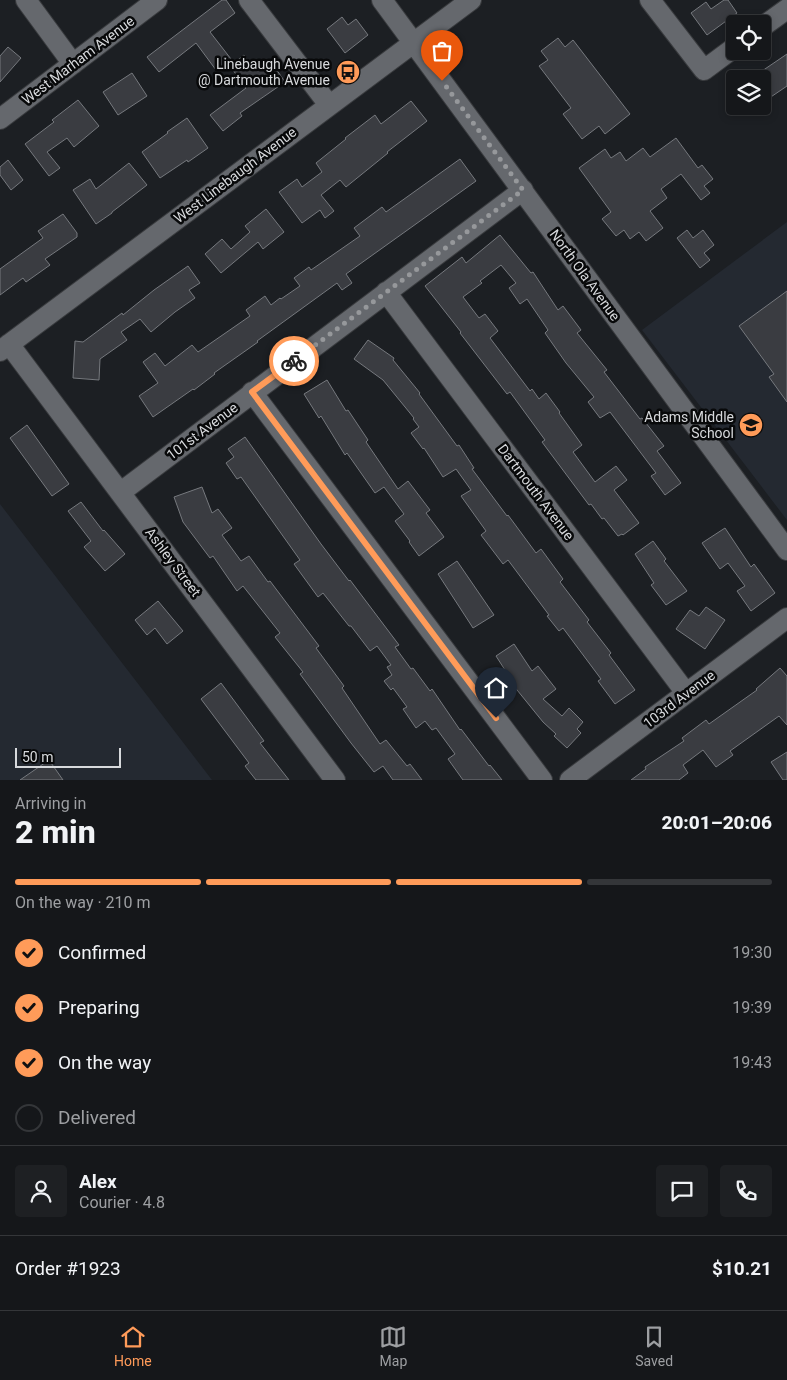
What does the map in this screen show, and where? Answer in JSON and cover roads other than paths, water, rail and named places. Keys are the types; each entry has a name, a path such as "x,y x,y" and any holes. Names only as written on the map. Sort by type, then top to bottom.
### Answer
{"street":[{"path":"26,0 74,64"},
{"name":"West Marham Avenue","path":"0,119 156,0"},
{"path":"249,0 329,105"},
{"name":"North Ola Avenue","path":"382,0 787,550"},
{"name":"West Linebaugh Avenue","path":"5,348 470,0"},
{"path":"650,0 704,70 726,54"},
{"path":"771,21 787,9"},
{"name":"101st Avenue","path":"121,492 523,190"},
{"name":"Dartmouth Avenue","path":"386,292 686,693"},
{"name":"Ashley Street","path":"5,348 121,492 335,780"},
{"path":"252,392 542,780"},
{"name":"103rd Avenue","path":"570,780 787,618"}],"place":[{"name":"Linebaugh Avenue @ Dartmouth Avenue","path":"348,72"},
{"name":"Adams Middle School","path":"751,425"}]}
